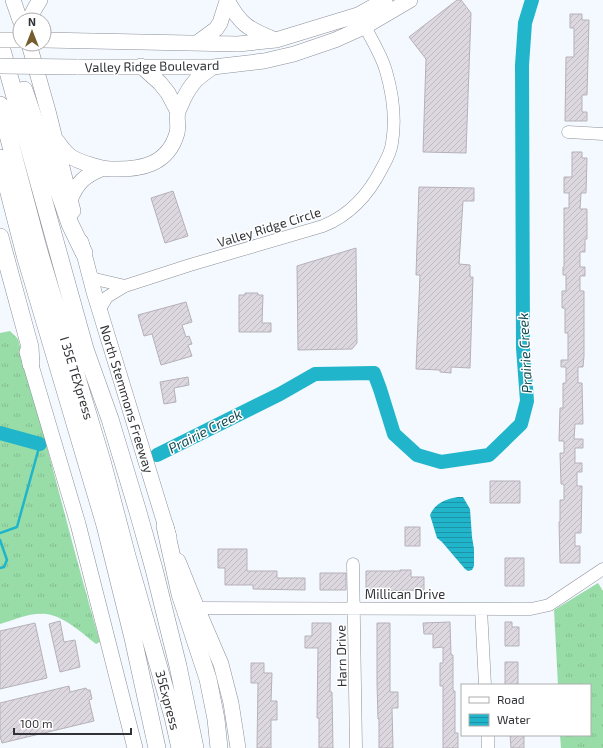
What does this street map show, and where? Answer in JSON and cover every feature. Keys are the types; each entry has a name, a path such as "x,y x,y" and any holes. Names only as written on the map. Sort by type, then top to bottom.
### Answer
{"highway":[{"path":"0,38 26,95 70,224 84,253"},
{"name":"North Stemmons Freeway","path":"0,43 85,349 110,419 154,569 178,666 195,748"},
{"name":"I 35E TEXpress","path":"0,105 38,248 102,461 127,556 155,651"},
{"path":"0,158 25,255 105,525 133,638 157,748"},
{"path":"0,237 30,347 31,364"},
{"path":"110,419 112,458 148,597 155,651"},
{"path":"165,526 180,594 208,679 216,719 219,748"},
{"path":"133,638 149,664 170,748"},
{"name":"35Express","path":"155,651 180,748"}],"main road":[{"path":"13,0 17,12"},
{"path":"32,12 40,0"},
{"path":"227,0 238,18 247,27 276,40"},
{"path":"197,43 216,29 220,23 227,0"},
{"name":"Valley Ridge Boulevard","path":"0,66 213,67 264,61 294,54 335,40 361,21 385,0"},
{"name":"Valley Ridge Boulevard","path":"52,40 238,44 276,40 361,21 410,0"},
{"path":"0,38 12,39"},
{"name":"North Stemmons Freeway","path":"30,52 55,138 90,276 165,526 196,608 221,664 230,697 238,748"},
{"path":"141,66 160,82 168,93 178,112"},
{"path":"55,138 64,150 73,158 101,169 125,170 141,168 158,161 165,155 171,146 177,132 178,112 189,88 196,79 213,67"},
{"path":"70,200 80,181 101,169"},
{"path":"0,264 8,284 78,524 135,748"}],"street":[{"name":"Valley Ridge Circle","path":"100,308 107,297 125,286 190,265 323,226 335,221 347,213 361,200 376,180 386,160 392,144 394,121 393,98 386,69 361,21"},
{"path":"568,132 603,134"},
{"path":"90,276 95,279 125,286"},
{"name":"Harn Drive","path":"354,564 356,748"},
{"name":"Millican Drive","path":"196,608 531,609 549,605 603,570"},
{"path":"481,609 485,684"},
{"path":"488,736 488,748"}],"green space":[{"path":"10,331 18,339 100,642 96,644 66,621 53,615 29,615 0,624 0,333"},
{"path":"598,583 603,591 603,748 561,748 560,736 591,736 591,684 558,684 554,610"}],"water":[{"path":"463,497 470,509 474,566 472,570 468,571 437,538 430,515 435,507 441,502"}],"building":[{"path":"457,0 461,0 471,13 466,153 423,152 426,59 409,37"},
{"path":"570,14 582,14 582,20 589,20 587,95 582,95 582,112 587,112 587,121 565,121 566,57 574,57 574,28 570,28"},
{"path":"572,152 582,152 582,158 587,158 586,193 581,193 580,209 587,209 587,239 585,239 585,252 580,252 580,267 585,267 585,276 580,276 580,291 584,291 584,356 583,367 578,367 578,383 582,383 583,424 575,424 574,439 583,439 583,448 575,448 575,463 582,463 582,472 577,472 577,486 582,486 581,533 575,533 575,546 580,546 580,563 560,563 560,500 564,500 564,484 561,484 560,453 564,453 564,441 559,441 560,408 563,408 563,383 566,383 566,367 561,367 561,360 568,360 568,333 565,333 565,308 562,308 562,291 566,291 566,275 563,275 564,208 569,208 569,193 564,193 564,177 572,177"},
{"path":"419,187 474,188 474,201 463,201 459,264 470,265 470,277 473,277 470,368 451,367 451,373 440,372 440,370 416,369 420,275 416,275"},
{"path":"173,191 188,236 165,243 151,198"},
{"path":"356,248 357,343 352,349 298,350 297,266"},
{"path":"245,293 258,293 258,295 263,295 262,323 271,323 271,332 239,332 239,295 245,295"},
{"path":"186,302 192,322 182,325 186,337 189,336 192,344 188,345 192,356 161,365 152,334 144,336 138,315"},
{"path":"188,377 189,385 174,388 176,402 164,404 160,382"},
{"path":"490,481 520,481 520,503 490,503"},
{"path":"405,527 420,527 420,546 405,546"},
{"path":"218,549 247,549 247,571 277,571 277,578 305,578 305,590 253,589 253,585 225,585 225,568 218,568"},
{"path":"505,558 524,558 524,586 505,586"},
{"path":"411,570 411,577 424,577 424,590 366,591 366,571"},
{"path":"320,573 346,573 346,590 320,590"},
{"path":"60,621 64,642 75,640 80,667 60,672 49,624"},
{"path":"450,622 451,655 453,655 453,691 455,691 455,733 458,733 458,748 443,748 443,686 440,686 440,663 443,663 443,647 433,648 433,634 424,634 423,623"},
{"path":"505,622 512,622 512,627 519,627 519,646 505,646"},
{"path":"35,623 47,678 0,689 0,631"},
{"path":"312,623 331,623 330,692 332,692 333,748 319,748 319,718 317,718 318,648 305,648 305,636 312,636"},
{"path":"377,623 390,623 390,692 398,692 398,708 392,708 393,748 379,748"},
{"path":"505,662 518,662 518,684 505,684"},
{"path":"251,663 264,663 264,673 272,673 271,701 277,701 277,720 271,720 271,748 257,748 258,683 251,683"},
{"path":"69,686 70,692 86,688 87,690 90,690 92,699 89,700 94,721 2,743 0,736 0,703"},
{"path":"510,736 524,736 524,748 511,748"}],"waterway":[{"name":"Prairie Creek","path":"157,455 280,394 315,374 374,373 394,434 417,455 441,462 489,455 521,424 527,401 523,348 522,65 525,23 532,0"},
{"name":"Prairie Creek","path":"0,433 40,444"},
{"path":"0,533 17,527 40,444"},
{"path":"0,540 7,560 4,567 0,568"}]}
